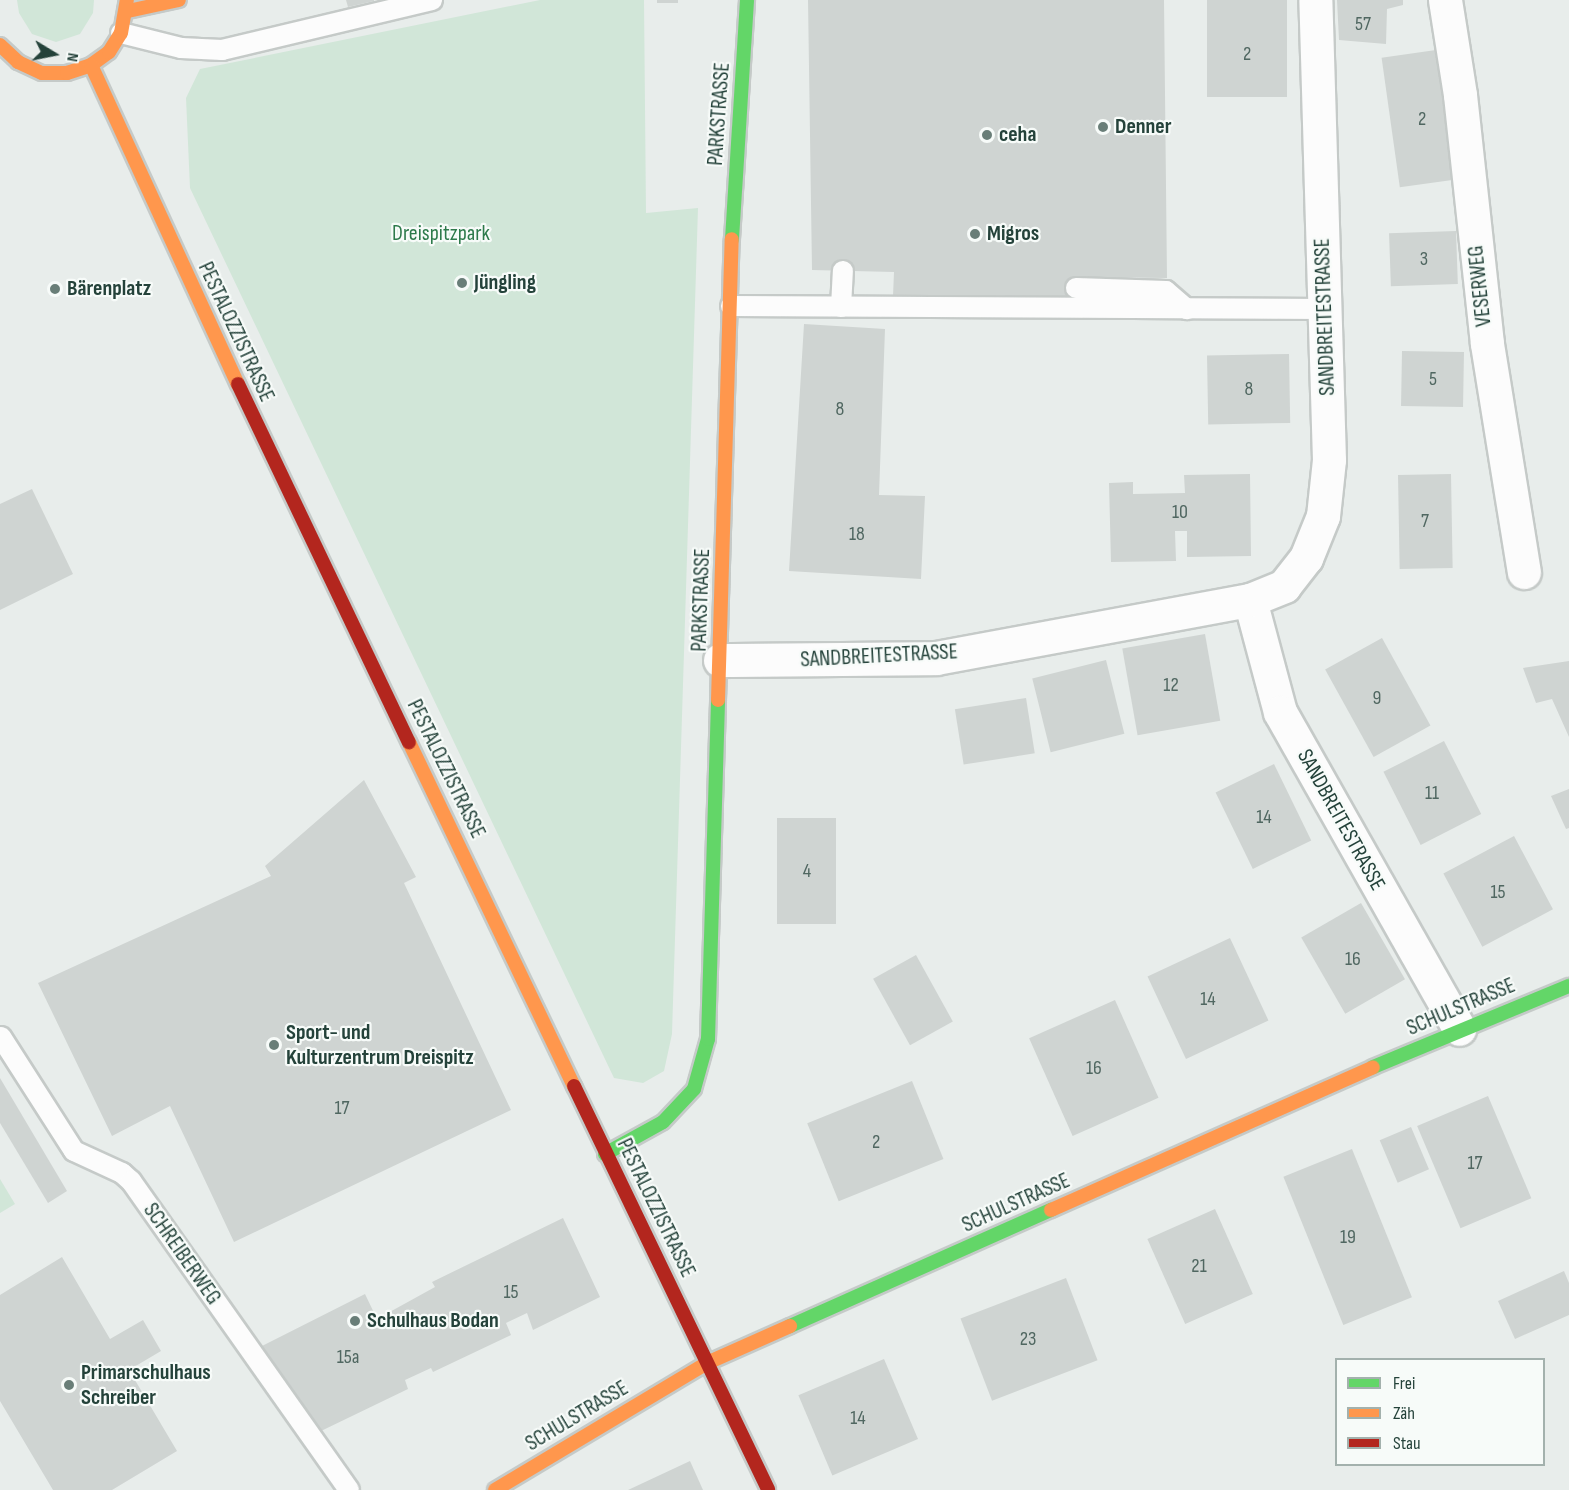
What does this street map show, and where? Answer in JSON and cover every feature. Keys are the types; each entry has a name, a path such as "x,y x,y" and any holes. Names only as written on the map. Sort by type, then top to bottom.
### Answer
{"street":[{"path":"0,45 18,62 42,73 67,74 91,65 109,52 121,33 128,5 179,0"},
{"name":"PARKSTRASSE","path":"605,1154 663,1122 694,1089 708,1039 731,306 747,0"},
{"name":"SANDBREITESTRASSE","path":"720,660 936,658 1250,600 1284,586 1306,558 1323,516 1329,460 1316,0"},
{"name":"VESERWEG","path":"1445,0 1460,95 1486,344 1524,572"},
{"path":"0,66 18,62"},
{"name":"PESTALOZZISTRASSE","path":"91,65 221,350 768,1490"},
{"name":"SANDBREITESTRASSE","path":"1250,600 1280,712 1459,1029"},
{"name":"SCHULSTRASSE","path":"495,1490 707,1363 1459,1029 1569,986"}],"lane":[{"path":"121,33 181,48 222,50 432,0"},
{"path":"841,307 843,271"},
{"path":"1076,288 1166,291 1187,309"},
{"path":"731,306 1326,309"},
{"name":"SCHREIBERWEG","path":"1,1037 9,1044 74,1151 122,1173 131,1181 349,1490"}],"green space":[{"path":"17,0 94,0 93,13 80,34 56,42 32,34 19,13"},
{"name":"Dreispitzpark","path":"540,0 644,0 646,213 698,208 672,1034 664,1071 643,1083 614,1078 190,188 186,98 200,69"},
{"path":"0,1179 15,1204 0,1213"}],"building":[{"path":"346,0 374,0 374,1 348,7"},
{"path":"657,0 678,0 678,3 657,3"},
{"name":"ceha","path":"808,0 1164,0 1167,278 1076,277 1076,300 893,296 894,272 812,270"},
{"path":"1207,0 1287,0 1287,97 1207,97"},
{"path":"1337,0 1403,0 1403,5 1387,9 1386,44 1339,40"},
{"path":"1443,49 1461,179 1400,187 1382,58"},
{"path":"1456,231 1458,284 1391,286 1389,233"},
{"path":"804,324 885,329 879,495 925,496 921,579 789,571"},
{"path":"1402,351 1464,352 1463,407 1401,406"},
{"path":"1289,354 1290,423 1208,424 1207,355"},
{"path":"1250,474 1251,556 1187,557 1187,531 1175,531 1176,561 1111,562 1109,483 1133,482 1133,494 1185,493 1184,475"},
{"path":"1451,474 1453,568 1400,569 1398,475"},
{"path":"32,489 73,574 0,610 0,504"},
{"path":"1205,634 1220,721 1138,735 1122,649"},
{"path":"1382,638 1430,725 1374,757 1325,670"},
{"path":"1106,660 1124,734 1051,752 1032,678"},
{"path":"1569,661 1569,737 1552,699 1536,703 1523,668"},
{"path":"1026,698 1035,753 964,765 955,709"},
{"path":"1444,741 1481,814 1421,845 1383,772"},
{"path":"1274,764 1311,840 1253,869 1216,792"},
{"name":"Sport- und Kulturzentrum Dreispitz","path":"364,780 416,877 404,883 511,1110 234,1242 170,1106 112,1136 38,983 271,876 265,866"},
{"path":"1569,789 1569,828 1566,829 1551,796"},
{"path":"777,818 836,818 836,924 777,924"},
{"path":"1514,836 1553,909 1482,947 1443,874"},
{"path":"1361,903 1405,979 1345,1014 1301,937"},
{"path":"1230,938 1268,1020 1186,1059 1148,976"},
{"path":"916,955 953,1021 910,1045 873,979"},
{"path":"1115,1000 1159,1098 1073,1136 1029,1038"},
{"path":"0,1078 67,1191 48,1203 0,1123"},
{"path":"912,1081 943,1159 839,1201 807,1123"},
{"path":"1488,1096 1531,1198 1460,1228 1417,1126"},
{"path":"1411,1127 1429,1169 1398,1183 1380,1140"},
{"path":"1352,1149 1412,1297 1343,1325 1283,1177"},
{"path":"1215,1209 1253,1294 1185,1324 1147,1239"},
{"path":"563,1218 600,1297 533,1330 527,1313 506,1323 511,1335 433,1372 431,1368 405,1380 408,1389 321,1431 262,1346 365,1294 377,1319 435,1287 432,1282"},
{"name":"Primarschulhaus Schreiber","path":"62,1257 110,1339 143,1320 161,1351 129,1370 177,1451 112,1490 53,1490 0,1401 0,1295"},
{"path":"1564,1271 1569,1283 1569,1315 1515,1339 1498,1301"},
{"path":"1066,1278 1098,1360 992,1401 961,1318"},
{"path":"884,1359 918,1439 832,1475 798,1395"},
{"path":"690,1461 703,1490 628,1490"}],"traffic: fast":[{"path":"732,239 747,0"},
{"path":"605,1154 663,1122 694,1089 708,1039 718,700"},
{"path":"1373,1067 1569,986"},
{"path":"790,1326 1051,1210"}],"traffic: slow":[{"path":"0,45 18,62 42,73 67,73 91,65 109,52 121,33 127,0"},
{"path":"128,11 179,0"},
{"path":"91,65 238,384"},
{"path":"718,700 732,239"},
{"path":"409,742 574,1086"},
{"path":"1051,1210 1373,1067"},
{"path":"495,1490 707,1363 790,1326"}],"traffic: jam":[{"path":"238,384 409,742"},
{"path":"574,1086 768,1490"}],"place":[{"name":"Denner","path":"1103,127"},
{"name":"ceha","path":"987,135"},
{"name":"Migros","path":"975,234"},
{"name":"Jüngling","path":"462,283"},
{"name":"Bärenplatz","path":"55,289"},
{"name":"Sport- und Kulturzentrum Dreispitz","path":"274,1045"},
{"name":"Schulhaus Bodan","path":"355,1321"},
{"name":"Primarschulhaus Schreiber","path":"69,1385"}]}
